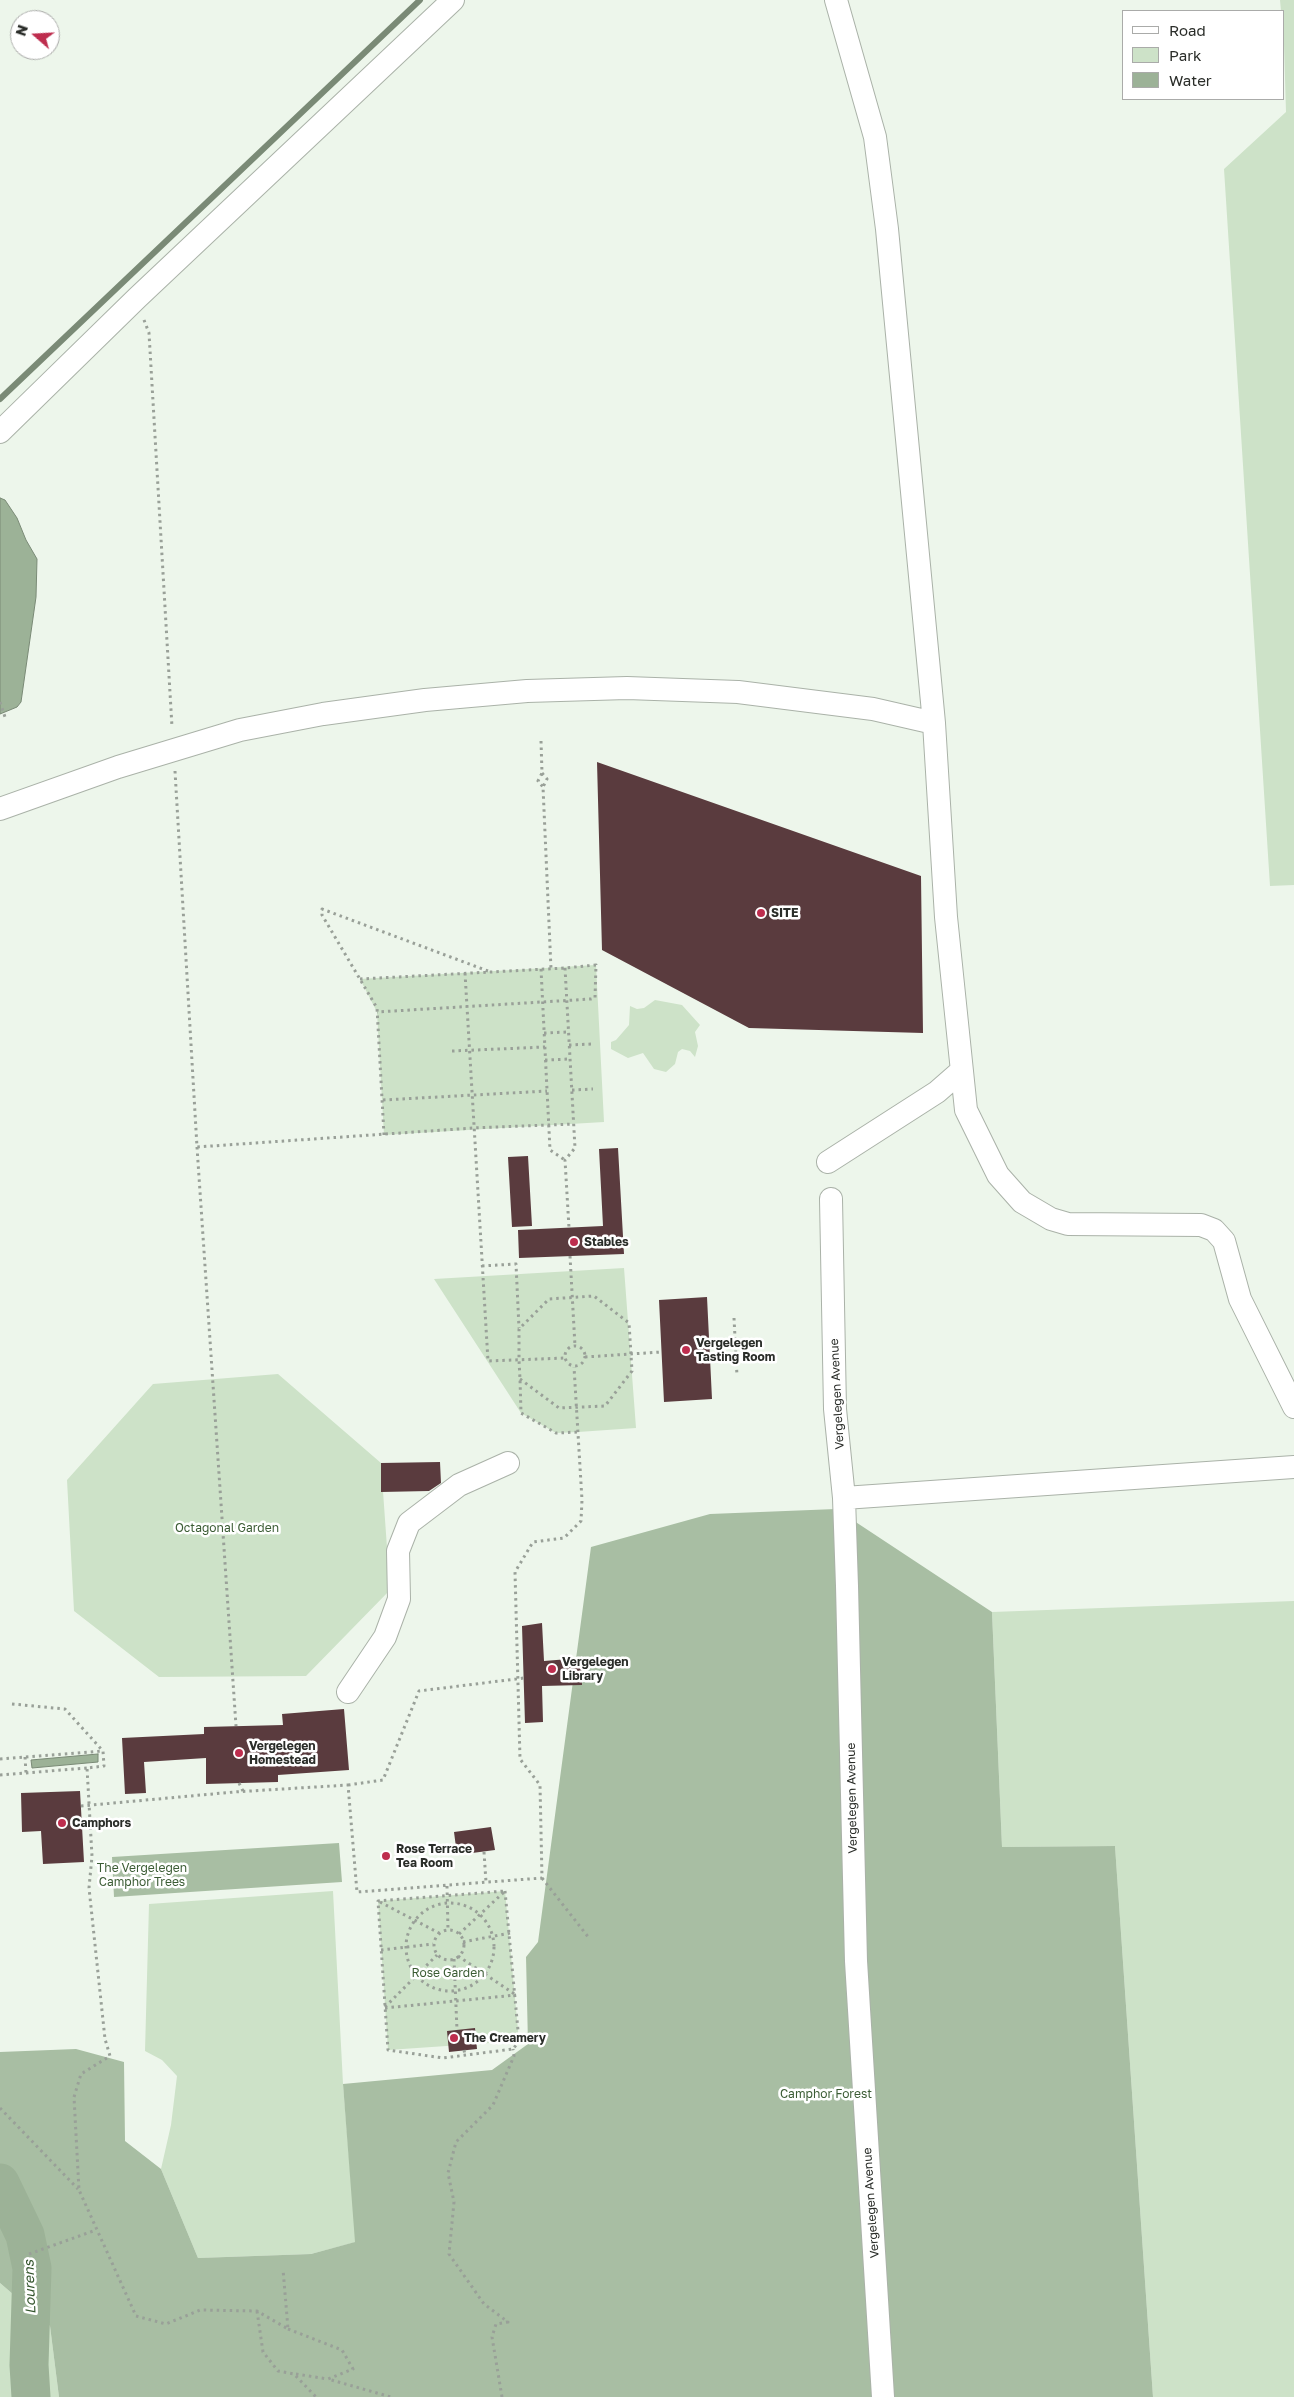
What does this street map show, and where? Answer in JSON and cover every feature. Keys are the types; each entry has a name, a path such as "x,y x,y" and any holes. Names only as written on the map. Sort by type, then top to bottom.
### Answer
{"street":[{"path":"0,432 138,298 454,0"},
{"path":"836,0 875,137 882,192 934,723 946,917 966,1110 998,1175 1010,1190 1036,1212 1068,1224 1201,1225 1220,1235 1227,1248 1240,1299 1294,1407"},
{"path":"0,808 240,730 323,714 425,700 537,690 627,688 738,692 873,709 934,723"},
{"path":"828,1162 937,1092 961,1071"},
{"name":"Vergelegen Avenue","path":"831,1199 835,1409 844,1498 856,1961 883,2397"},
{"path":"348,1692 386,1637 399,1599 398,1551 409,1523 459,1485 508,1463"},
{"path":"844,1498 1294,1468"}],"path":[{"path":"138,298 149,333 197,1147 236,1726"},
{"path":"0,702 5,717"},
{"path":"541,741 542,773 538,781 543,787"},
{"path":"542,773 547,779 543,787 551,969"},
{"path":"384,1135 377,1012 322,915 322,908 491,972"},
{"path":"360,979 541,970 596,965 595,998 377,1012"},
{"path":"565,968 575,1148 565,1160 569,1228"},
{"path":"541,970 550,1150 565,1160"},
{"path":"465,973 488,1361 564,1358"},
{"path":"544,1033 568,1032"},
{"path":"569,1046 592,1044"},
{"path":"452,1052 545,1047"},
{"path":"545,1060 570,1059"},
{"path":"572,1090 593,1089"},
{"path":"383,1100 547,1092"},
{"path":"197,1147 548,1123 573,1124"},
{"path":"570,1256 575,1346"},
{"path":"482,1266 516,1264 521,1413 556,1433 578,1432"},
{"path":"519,1328 549,1299 594,1296 629,1323 632,1371 605,1406 559,1408 520,1379"},
{"path":"734,1318 737,1376"},
{"path":"709,1347 735,1345"},
{"path":"575,1346 583,1350 585,1356 583,1363 574,1366 568,1364 564,1358 567,1349 575,1346"},
{"path":"585,1356 661,1352"},
{"path":"574,1366 582,1500 581,1521 564,1538 533,1542 515,1572 520,1759 540,1785 542,1878 589,1938"},
{"path":"81,1806 243,1791 348,1785 384,1780 419,1691 524,1678"},
{"path":"0,1775 104,1766 103,1751 64,1709 12,1704"},
{"path":"0,1758 103,1751"},
{"path":"25,1757 26,1773"},
{"path":"87,1768 92,1856 89,1888 105,2039 110,2056 81,2074 74,2097 79,2190 136,2316 166,2324 200,2310 257,2311 288,2329 342,2350 353,2369 328,2379"},
{"path":"239,1783 243,1791"},
{"path":"348,1785 357,1892 542,1878"},
{"path":"484,1852 486,1882"},
{"path":"447,1886 448,1930"},
{"path":"378,1901 505,1891"},
{"path":"459,1934 505,1891"},
{"path":"378,1901 388,2050 443,2058 512,2049 519,2041 505,1891"},
{"path":"378,1901 439,1933"},
{"path":"448,1903 464,1904 480,1913 493,1935 492,1960 485,1974 472,1985 456,1991 432,1988 415,1977 405,1941 414,1920 431,1906 448,1903"},
{"path":"448,1930 459,1934 464,1942 458,1956 454,1959 444,1959 437,1955 433,1944 439,1933 448,1930"},
{"path":"464,1942 510,1933"},
{"path":"381,1950 433,1944"},
{"path":"385,2008 437,1955"},
{"path":"458,1956 516,1995"},
{"path":"454,1959 457,2030"},
{"path":"385,2008 516,1995"},
{"path":"502,2397 492,2337 496,2324 508,2322 484,2304 449,2254 454,2202 448,2173 456,2142 493,2104 514,2056 512,2049"},
{"path":"464,2050 465,2056"},
{"path":"0,2108 79,2190"},
{"path":"29,2254 96,2230"},
{"path":"284,2268 288,2329"},
{"path":"257,2311 263,2352 278,2371 328,2379 392,2397"},
{"path":"294,2374 316,2397"}],"green space":[{"path":"1280,0 1294,0 1294,885 1270,886 1224,169 1286,112 1284,10 1281,10"},
{"path":"596,965 604,1122 384,1135 377,1012 360,979"},
{"path":"655,1000 682,1005 700,1025 695,1032 698,1046 695,1057 690,1051 682,1049 678,1052 675,1064 666,1072 654,1069 643,1053 628,1058 611,1049 611,1042 616,1040 629,1025 630,1006 637,1009 644,1008"},
{"path":"624,1268 636,1428 578,1432 556,1433 521,1413 434,1279"},
{"name":"Octagonal Garden","path":"278,1374 381,1463 390,1590 306,1676 159,1677 74,1611 67,1480 153,1384"},
{"name":"Camphor Forest","path":"836,1509 992,1612 1002,1847 1115,1846 1153,2397 59,2397 50,2326 0,2283 0,2052 76,2049 124,2062 125,2141 161,2169 198,2258 311,2254 355,2242 343,2084 492,2070 528,2044 526,1957 538,1942 591,1547 710,1514"},
{"path":"1294,1601 1294,2397 1153,2397 1115,1846 1002,1847 992,1612"},
{"name":"The Vergelegen Camphor Trees","path":"339,1843 342,1882 114,1897 112,1857"},
{"path":"333,1891 343,2084 356,2242 311,2254 198,2258 161,2169 171,2125 177,2076 162,2060 145,2051 149,1904"},
{"name":"Rose Garden","path":"505,1891 519,2041 388,2050 378,1901"},
{"path":"0,2283 50,2326 59,2397 0,2397"}],"water":[{"path":"0,498 5,500 17,518 26,540 37,559 36,597 21,702 17,707 0,714"},
{"path":"98,1754 98,1762 32,1768 31,1760"}],"building":[{"name":"SITE","path":"597,762 921,876 923,1033 749,1028 602,950"},
{"path":"618,1148 624,1254 519,1258 518,1230 603,1226 599,1149"},
{"path":"528,1156 532,1226 512,1227 508,1157"},
{"path":"707,1297 712,1399 664,1402 659,1300"},
{"path":"440,1462 441,1483 429,1491 381,1492 381,1463"},
{"name":"Vergelegen Library","path":"542,1623 544,1661 581,1658 582,1685 542,1686 543,1722 525,1723 522,1626"},
{"path":"344,1709 349,1770 278,1775 278,1782 206,1784 206,1758 144,1762 146,1793 125,1794 122,1738 204,1734 204,1727 283,1725 282,1714"},
{"path":"80,1791 84,1862 43,1864 41,1831 22,1832 21,1793"},
{"path":"491,1827 495,1850 457,1855 454,1832"},
{"path":"475,2028 477,2049 449,2052 447,2031"}],"waterway":[{"path":"0,399 420,0"},
{"name":"Lourens","path":"0,2183 25,2235 32,2268 29,2365 31,2397"}],"place":[{"name":"SITE","path":"761,913"},
{"name":"Stables","path":"574,1242"},
{"name":"Vergelegen Tasting Room","path":"686,1350"},
{"name":"Vergelegen Library","path":"552,1669"},
{"name":"Vergelegen Homestead","path":"239,1753"},
{"name":"Camphors","path":"62,1823"},
{"name":"Rose Terrace Tea Room","path":"386,1856"},
{"name":"The Creamery","path":"454,2038"}]}
